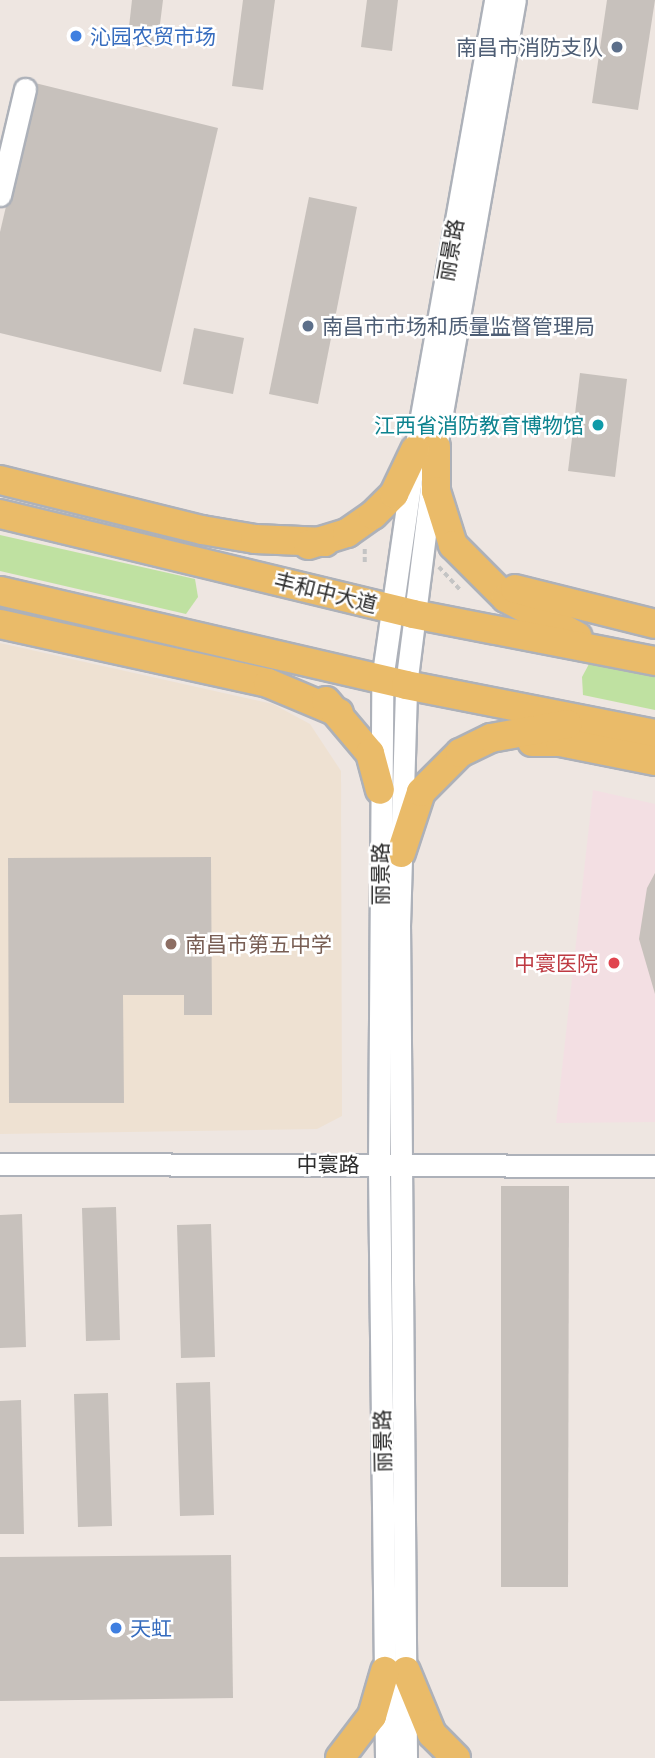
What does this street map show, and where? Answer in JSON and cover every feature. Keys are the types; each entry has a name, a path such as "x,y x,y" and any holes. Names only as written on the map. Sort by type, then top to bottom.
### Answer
{"main road":[{"path":"201,561 325,541 356,527 394,494 425,449"},
{"path":"425,449 443,520 467,580 611,653"},
{"path":"0,480 202,530 255,538 325,541"},
{"name":"丰和中大道","path":"0,514 401,611 655,661"},
{"path":"467,580 655,624"},
{"path":"0,591 394,683 655,734"},
{"path":"0,624 268,683 339,713"},
{"path":"245,648 300,681 339,713 370,752 380,790"},
{"path":"401,853 421,792 460,753 491,738 587,721"},
{"path":"460,753 518,742 561,742 655,761"},
{"path":"395,1671 418,1709 456,1757"},
{"path":"340,1758 372,1716 395,1671"}],"street":[{"name":"丽景路","path":"406,1758 395,1671 379,1164 380,790 401,611 495,0"},
{"name":"丽景路","path":"425,449 515,0"},
{"path":"0,195 26,89"},
{"name":"丽景路","path":"386,1758 395,1671 402,1164 401,853 394,683"},
{"name":"中寰路","path":"0,1164 655,1166"}],"path":[{"path":"364,540 365,565"},
{"path":"438,565 467,580"}],"shaded area":[{"name":"南昌市第五中学","path":"0,643 273,704 310,724 341,771 342,1116 317,1129 0,1134"},
{"name":"中寰医院","path":"593,790 655,804 655,1122 556,1123"}],"green space":[{"path":"0,535 195,579 198,597 186,614 0,571"},
{"path":"589,664 655,677 655,710 583,695 582,677"}],"building":[{"path":"132,0 163,0 157,48 127,45"},
{"path":"243,0 275,0 263,90 232,86"},
{"path":"367,0 398,0 392,51 361,47"},
{"path":"607,0 655,0 638,110 592,103"},
{"path":"35,83 218,128 161,372 0,333 0,232"},
{"path":"309,197 357,207 318,404 269,394"},
{"path":"194,328 244,338 233,394 183,384"},
{"name":"江西省消防教育博物馆","path":"580,373 627,379 615,477 568,471"},
{"path":"211,857 212,1015 184,1015 184,995 123,995 124,1103 9,1103 8,858"},
{"path":"655,873 655,994 639,939 647,888"},
{"path":"501,1186 569,1186 568,1587 501,1587"},
{"path":"116,1207 120,1340 86,1341 82,1208"},
{"path":"22,1214 26,1347 0,1348 0,1215"},
{"path":"211,1224 215,1357 181,1358 177,1225"},
{"path":"210,1382 214,1515 180,1516 176,1383"},
{"path":"108,1393 112,1526 78,1527 74,1394"},
{"path":"21,1400 24,1534 0,1534 0,1401"},
{"name":"天虹","path":"231,1555 233,1698 0,1701 0,1557"}],"place":[{"name":"沁园农贸市场","path":"76,36"},
{"name":"南昌市消防支队","path":"617,47"},
{"name":"南昌市市场和质量监督管理局","path":"308,326"},
{"name":"江西省消防教育博物馆","path":"598,425"},
{"name":"南昌市第五中学","path":"171,944"},
{"name":"中寰医院","path":"614,963"},
{"name":"天虹","path":"116,1628"}]}
